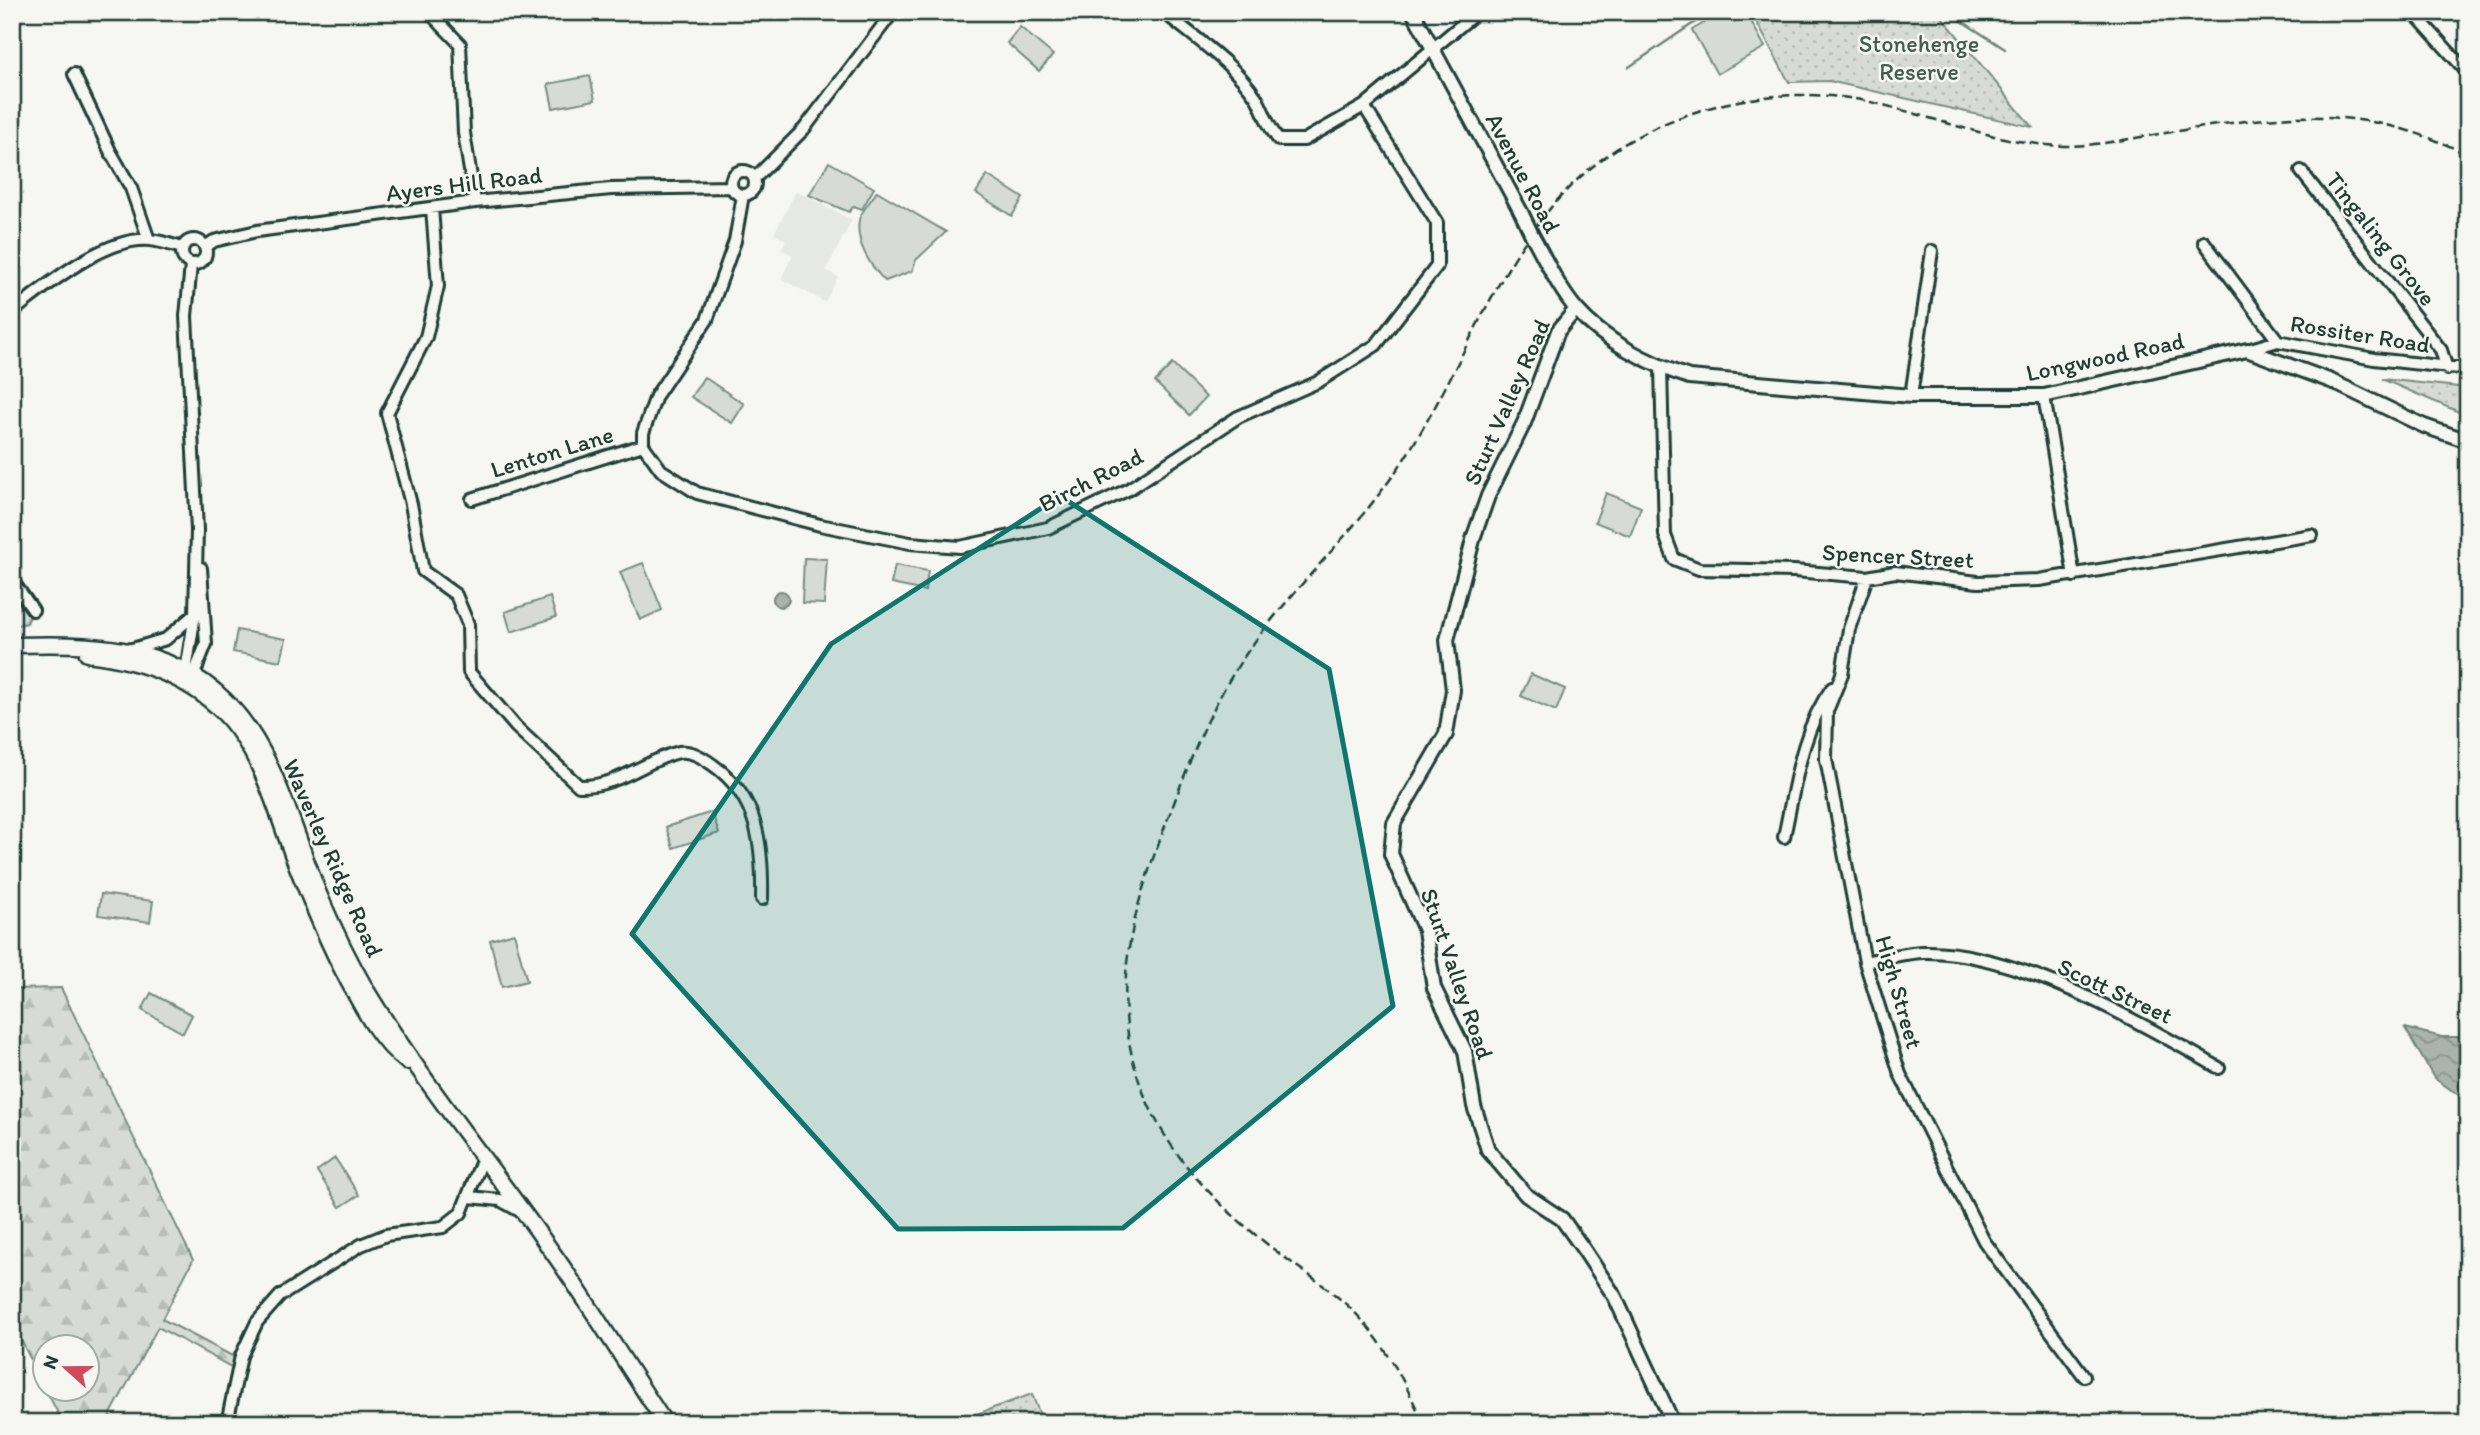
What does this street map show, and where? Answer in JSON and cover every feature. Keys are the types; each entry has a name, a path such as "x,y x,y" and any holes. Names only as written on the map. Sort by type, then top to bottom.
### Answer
{"main road":[{"name":"Waverley Ridge Road","path":"12,645 79,645 129,650 168,661 188,679"},
{"name":"Waverley Ridge Road","path":"12,653 75,653 126,659 188,679 227,701 255,741 288,812 337,933 367,990 417,1070 558,1259 665,1423"}],"street":[{"path":"429,12 460,44 464,133 475,202"},
{"path":"743,195 754,190 755,178 804,129 893,12"},
{"path":"1164,12 1234,72 1256,98 1268,129 1279,140 1304,140 1364,106 1476,12"},
{"name":"Avenue Road","path":"1413,12 1532,235 1576,309 1590,323 1615,340"},
{"path":"2413,12 2468,73"},
{"path":"74,74 110,151 131,188 149,240"},
{"name":"Birch Road","path":"643,445 662,470 697,493 820,525 910,543 960,547 1048,528 1129,489 1238,417 1318,382 1376,345 1411,303 1437,266 1437,223 1364,106"},
{"path":"743,195 732,187 734,175 741,171 749,172 755,178"},
{"name":"Tingaling Grove","path":"2301,171 2441,349 2447,369"},
{"name":"Ayers Hill Road","path":"205,247 214,241 257,231 475,202 611,189 732,187"},
{"path":"643,445 643,433 656,396 707,320 735,241 743,195"},
{"path":"432,208 438,286 426,337 387,413 411,505 423,570 456,595 468,624 470,672 516,727 579,786 594,786 627,776 681,752 698,755 720,770 745,797 759,830 762,899"},
{"path":"12,312 77,264 125,243 149,240 182,248"},
{"path":"182,248 191,240 199,241 205,247 206,255 202,262 191,265"},
{"path":"2204,242 2278,341"},
{"path":"182,248 183,258 191,265"},
{"path":"1911,396 1932,251"},
{"path":"188,679 206,644 186,316 191,265"},
{"name":"Sturt Valley Road","path":"1576,309 1558,331 1524,423 1488,496 1447,640 1452,690 1446,734 1394,823 1391,854 1425,930 1434,988 1465,1051 1474,1106 1488,1150 1526,1195 1562,1219 1584,1250 1615,1297 1673,1423"},
{"name":"Longwood Road","path":"1615,340 1661,368 1689,377 1911,396 2044,396 2248,349"},
{"name":"Rossiter Road","path":"2248,349 2278,341 2374,359 2447,369 2468,369"},
{"path":"2248,349 2331,381 2424,426 2468,442"},
{"name":"Spencer Street","path":"1661,368 1665,535 1674,559 1699,569 1794,571 1867,577 1895,572 1978,582 2074,576 2312,535"},
{"path":"2044,396 2074,576"},
{"name":"Lenton Lane","path":"472,499 643,445"},
{"path":"188,679 195,614 197,530"},
{"name":"High Street","path":"1867,577 1849,629 1842,674 1827,711 1826,759 1865,961 1900,1074 1984,1241 2084,1376"},
{"path":"12,580 33,610"},
{"name":"Waverley Ridge Road","path":"129,650 166,639 195,614"},
{"path":"1784,837 1803,752 1817,708 1842,674"},
{"name":"Scott Street","path":"1865,961 1924,952 1979,959 2066,986 2218,1068"},
{"path":"227,1423 241,1356 257,1322 280,1296 361,1245 386,1235 443,1227 461,1213 483,1158"},
{"path":"469,1197 500,1199 520,1211"}],"highlighted area":[{"path":"1060,496 1329,669 1393,1006 1123,1228 898,1229 632,934 831,644"}],"shaded area":[{"path":"796,191 852,220 826,270 838,277 825,302 781,279 793,255 781,249 786,240 774,234"}],"green space":[{"path":"1723,12 1746,12 1765,47 1717,74 1692,30"},
{"name":"Stonehenge Reserve","path":"1751,12 1938,12 2032,127 1829,81 1789,82"},
{"path":"1020,27 1053,55 1039,71 1007,43"},
{"path":"590,76 595,100 553,108 548,84"},
{"path":"829,162 874,188 862,209 854,206 849,212 809,195"},
{"path":"987,175 1023,198 1012,216 976,193"},
{"path":"877,191 946,232 916,260 912,271 885,281 865,253 858,228 864,209"},
{"path":"1172,364 1206,397 1189,415 1155,382"},
{"path":"704,377 744,404 732,423 691,397"},
{"path":"2382,379 2468,388 2468,416"},
{"path":"1606,493 1641,507 1630,536 1595,522"},
{"path":"804,558 827,559 824,604 802,603"},
{"path":"643,563 662,610 640,620 620,572"},
{"path":"895,565 928,571 925,591 891,584"},
{"path":"12,580 33,610 27,623 12,626"},
{"path":"550,597 556,617 511,632 505,612"},
{"path":"237,630 286,639 281,661 233,652"},
{"path":"1531,674 1565,689 1556,711 1521,696"},
{"path":"712,812 719,833 673,848 666,827"},
{"path":"101,894 153,901 150,922 98,915"},
{"path":"514,933 527,981 502,987 490,940"},
{"path":"61,988 193,1260 162,1319 236,1358 231,1367 158,1327 106,1423 63,1423 53,1404 102,1404 102,1334 32,1334 32,1362 12,1322 12,989"},
{"path":"151,993 192,1015 183,1033 142,1010"},
{"path":"335,1158 359,1195 340,1207 317,1171"},
{"path":"1032,1394 1043,1423 952,1423"}],"water":[{"path":"778,591 784,591 789,599 787,605 778,607 773,602 773,596"},
{"path":"2405,1028 2442,1037 2468,1037 2468,1088 2460,1096 2434,1078"}],"waterway":[{"path":"1629,67 1710,12"},
{"path":"1948,12 2005,49"}],"railway":[{"path":"1423,1423 1396,1368 1361,1319 1331,1291 1248,1229 1222,1205 1177,1154 1144,1094 1133,1061 1125,996 1127,968 1144,884 1198,744 1225,687 1267,626 1371,505 1408,453 1434,409 1503,276 1560,197 1596,163 1640,135 1667,122 1725,104 1785,95 1815,95 1875,103 2016,141 2040,144 2091,145 2250,121 2322,117 2393,127 2430,138 2468,155"}]}
